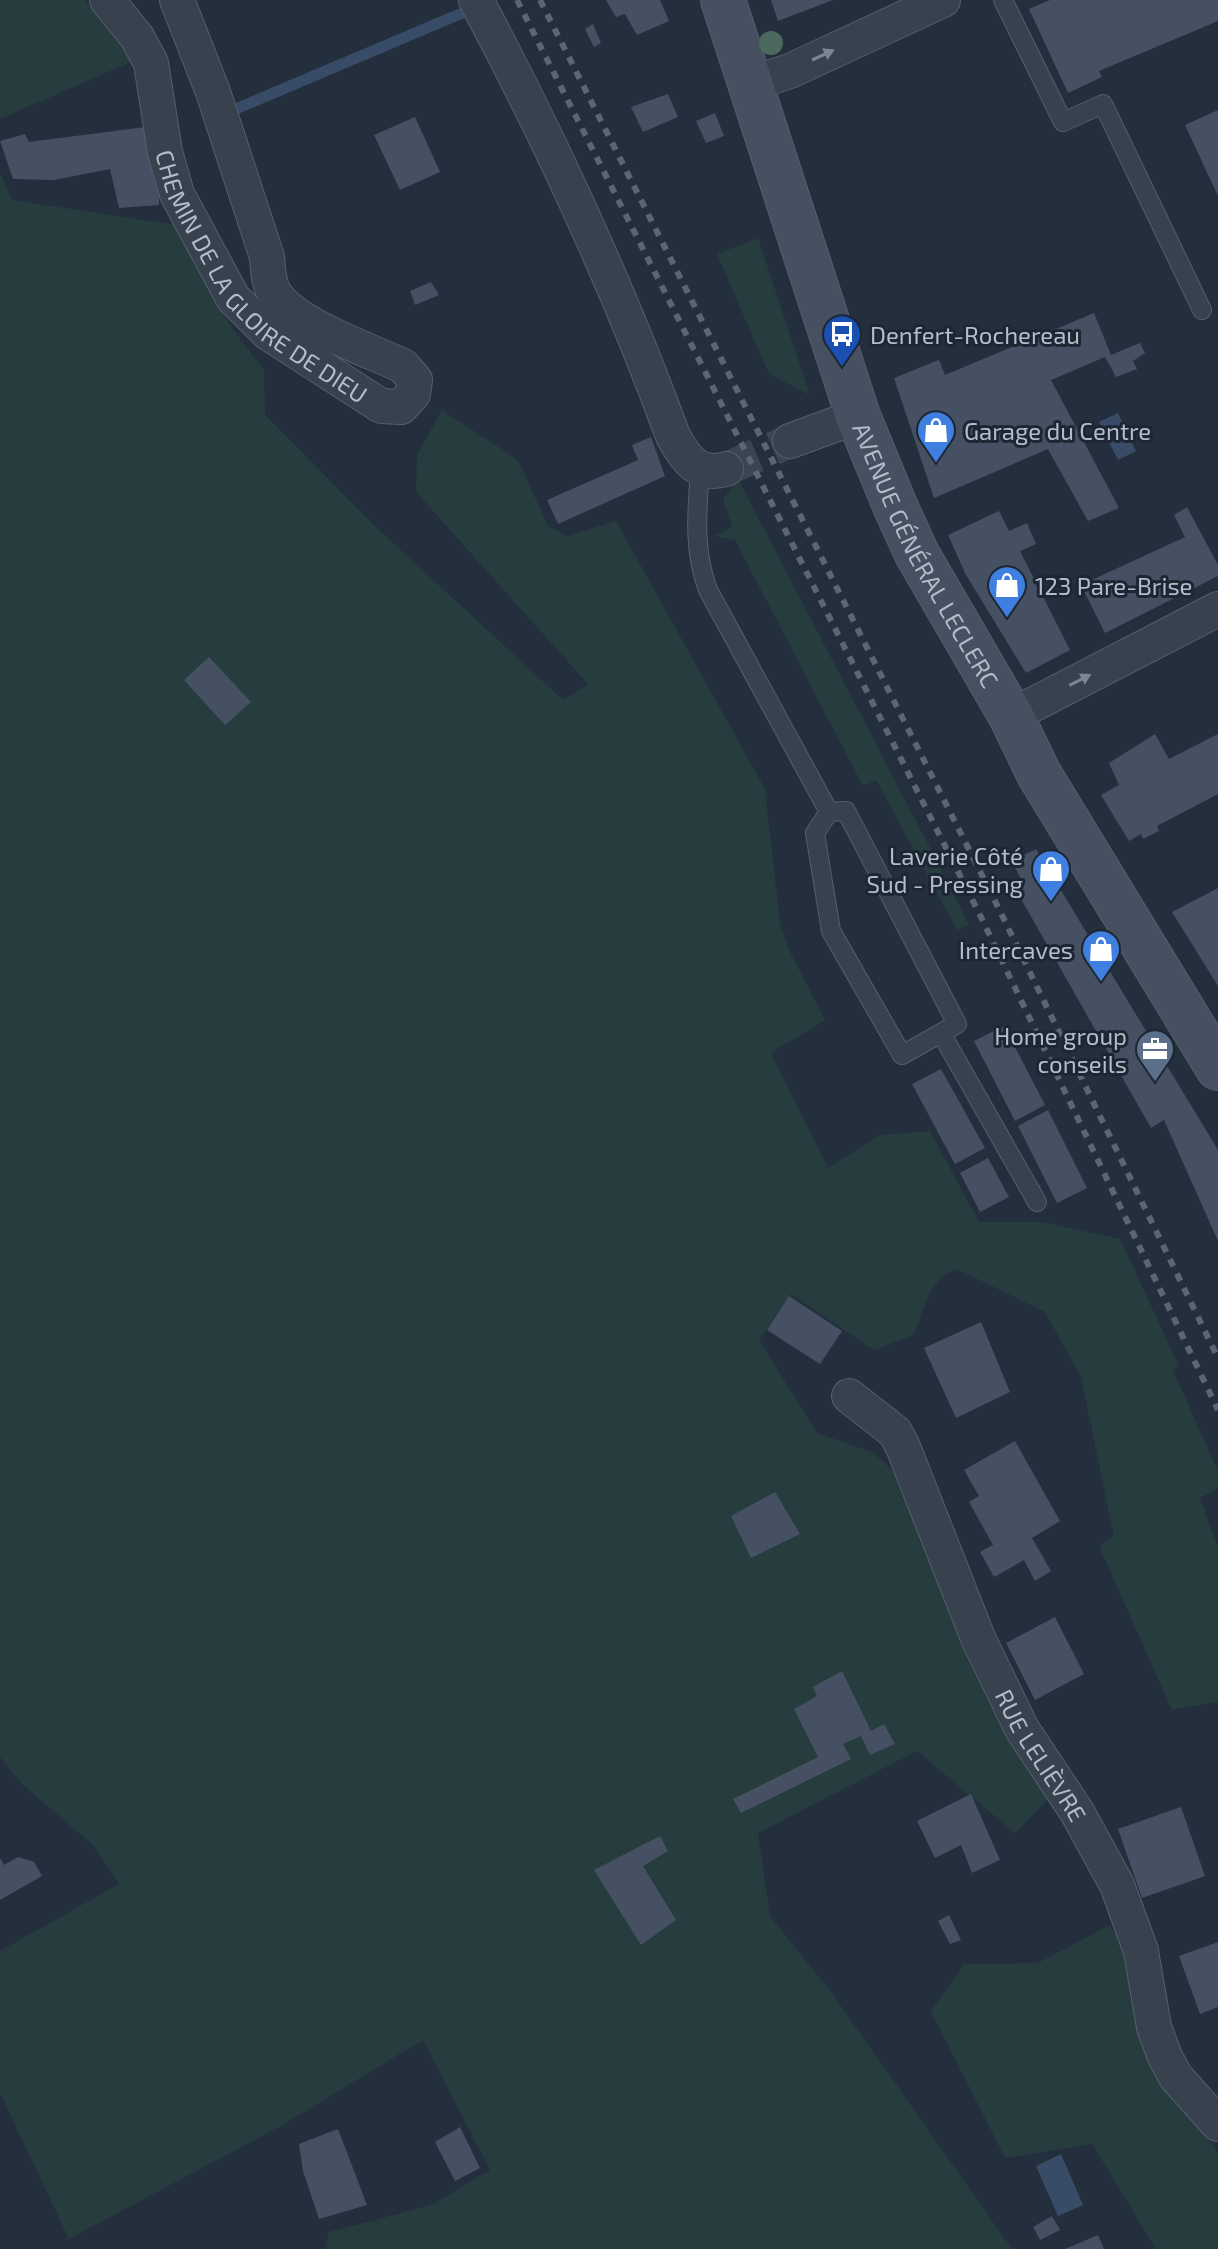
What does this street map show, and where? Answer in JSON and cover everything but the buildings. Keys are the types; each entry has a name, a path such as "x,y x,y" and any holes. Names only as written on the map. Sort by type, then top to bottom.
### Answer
{"main road":[{"name":"AVENUE GÉNÉRAL LECLERC","path":"723,0 858,416 917,554 1011,716 1039,774 1218,1068"}],"street":[{"name":"CHEMIN DE LA GLOIRE DE DIEU","path":"107,0 137,37 151,63 165,152 177,194 233,298 268,333 381,406 401,407 413,394 415,380 403,366 300,317 275,294 269,279 267,257 213,92 177,0"},
{"path":"476,0 511,66 592,238 683,456 713,470"},
{"path":"750,84 790,71 943,0"},
{"path":"790,441 858,416"},
{"path":"1011,716 1218,609"},
{"name":"RUE LELIÈVRE","path":"849,1396 895,1432 903,1447 978,1638 1022,1729 1077,1812 1117,1885 1141,1951 1154,2027 1165,2057 1176,2077 1218,2124"}],"lane":[{"path":"1003,0 1063,122 1103,104 1202,310"},
{"path":"713,470 696,538 699,566 708,590 829,812"},
{"path":"846,811 957,1024 902,1055 831,931 815,833 829,812 846,811"},
{"path":"941,1033 1037,1202"}],"green space":[{"path":"0,0 85,0 133,61 0,119"},
{"path":"0,172 12,200 177,225 230,325 264,370 265,415 377,528 563,700 588,684 416,492 417,455 442,410 518,460 548,526 567,536 616,521 765,789 780,923 789,950 825,1020 771,1053 828,1168 880,1135 930,1131 979,1222 1042,1222 1120,1239 1179,1366 1173,1370 1218,1472 1218,1488 1200,1498 1218,1547 1218,1702 1172,1710 1099,1546 1114,1536 1081,1377 1045,1312 957,1269 934,1287 914,1335 874,1350 791,1294 759,1340 817,1433 874,1453 897,1475 1050,1797 1015,1833 917,1751 758,1833 770,1916 831,1992 1012,2249 325,2249 329,2232 432,2205 490,2170 423,2040 279,2127 69,2239 0,2093 0,1951 119,1884 93,1845 22,1784 0,1757"},
{"path":"758,238 810,395 769,374 717,254"},
{"path":"738,479 969,925 957,930 876,780 863,786 735,540 714,536 732,527 723,499"},
{"path":"1110,1925 1122,1947 1153,2061 1166,2087 1218,2152 1218,2249 1156,2249 1092,2144 1005,2158 931,2011 964,1964 1038,1963"}],"water":[{"path":"1118,413 1136,451 1118,460 1099,422"},
{"path":"1061,2154 1083,2205 1058,2216 1036,2166"}],"waterway":[{"path":"231,111 467,11"}],"tunnel":[{"path":"726,469 790,441"}],"railway":[{"path":"517,0 981,917 1218,1410"},
{"path":"540,0 998,907 1218,1358"}],"place":[{"name":"Denfert-Rochereau","path":"842,368"},
{"name":"Garage du Centre","path":"936,464"},
{"name":"123 Pare-Brise","path":"1007,619"},
{"name":"Laverie Côté Sud - Pressing","path":"1051,903"},
{"name":"Intercaves","path":"1101,983"},
{"name":"Home group conseils","path":"1155,1083"}]}
